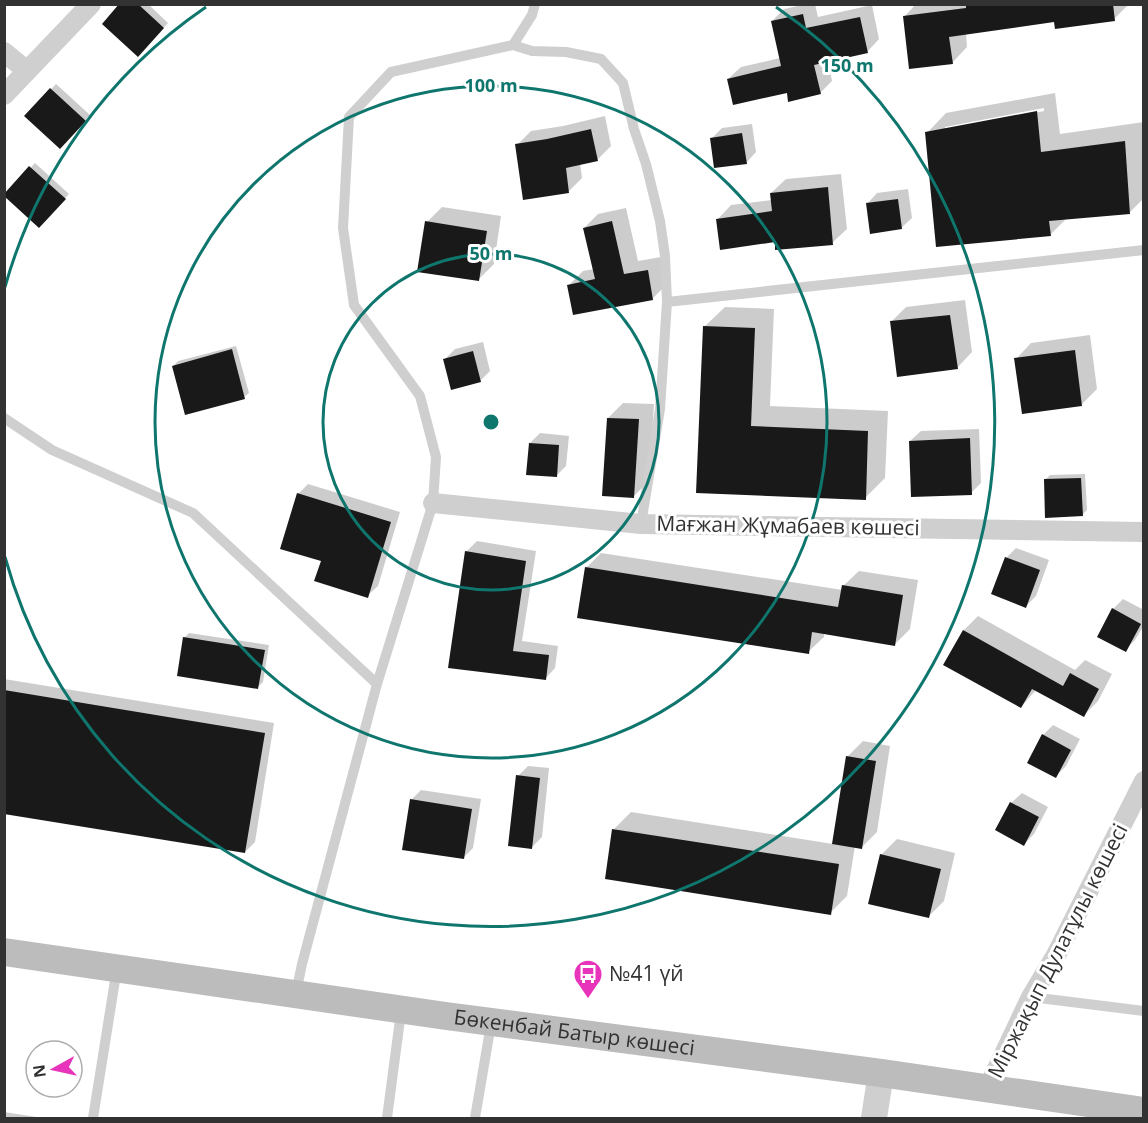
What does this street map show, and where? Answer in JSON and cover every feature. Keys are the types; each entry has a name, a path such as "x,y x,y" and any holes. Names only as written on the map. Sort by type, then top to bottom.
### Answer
{"main road":[{"name":"Бөкенбай Батыр көшесі","path":"4,952 401,1010 881,1073 1143,1111"}],"street":[{"path":"4,95 91,4"},
{"path":"4,52 27,71"},
{"name":"Мағжан Жұмабаев көшесі","path":"433,503 641,524 1143,532"},
{"name":"Міржақып Дулатұлы көшесі","path":"988,1088 1031,997 1056,955 1143,781"},
{"path":"874,1119 881,1073"}],"lane":[{"path":"513,45 532,15 535,4"},
{"path":"295,994 377,684 433,503 436,457 420,396 354,305 343,228 349,117 391,72 513,45 532,51 567,52 601,59 622,83 660,221 665,256 667,302 660,409 641,524"},
{"path":"667,302 1143,250"},
{"path":"4,418 52,450 193,513 377,684"},
{"path":"93,1119 117,968"},
{"path":"1031,997 1143,1011"},
{"path":"387,1119 401,1010"},
{"path":"476,1119 491,1022"}],"building":[{"path":"119,4 138,4 164,28 138,57 102,24"},
{"path":"966,4 1113,4 1115,21 1055,29 1054,22 949,37 953,64 909,69 903,16 966,8"},
{"path":"803,14 806,28 860,17 868,53 814,65 821,94 788,102 787,93 733,105 727,79 781,66 771,21"},
{"path":"50,88 86,121 60,149 24,116"},
{"path":"1037,111 1041,152 1125,141 1130,214 1049,221 1051,236 936,247 925,132"},
{"path":"591,129 598,161 566,168 569,193 523,200 515,144"},
{"path":"742,133 747,164 714,168 710,138"},
{"path":"29,166 66,199 39,228 4,196"},
{"path":"828,187 833,245 775,250 775,242 720,250 716,219 772,211 770,193"},
{"path":"898,199 902,229 870,234 866,203"},
{"path":"425,221 487,231 479,281 417,272"},
{"path":"612,221 624,274 648,270 653,300 573,315 567,285 595,279 583,228"},
{"path":"950,315 958,369 897,377 890,321"},
{"path":"703,326 755,328 751,426 868,431 866,500 696,493"},
{"path":"232,349 245,399 185,415 172,366"},
{"path":"1075,350 1082,406 1022,414 1014,358"},
{"path":"473,351 481,382 451,390 443,359"},
{"path":"607,418 639,419 634,498 602,496"},
{"path":"970,438 972,495 911,497 909,441"},
{"path":"529,443 559,445 557,477 526,475"},
{"path":"1081,478 1083,516 1045,518 1044,479"},
{"path":"297,493 391,522 368,598 314,581 321,561 280,549"},
{"path":"465,551 526,561 513,651 549,655 546,680 448,668"},
{"path":"1005,557 1040,570 1026,608 991,594"},
{"path":"585,567 838,607 842,585 903,595 895,646 812,632 809,654 577,618"},
{"path":"1112,608 1141,624 1126,652 1097,637"},
{"path":"963,630 1063,686 1070,673 1099,689 1084,717 1032,689 1021,708 943,665"},
{"path":"183,637 265,650 258,689 177,676"},
{"path":"4,690 265,733 245,853 4,814"},
{"path":"1042,734 1071,750 1056,778 1027,763"},
{"path":"846,756 876,761 862,849 832,844"},
{"path":"516,775 540,778 532,849 508,846"},
{"path":"410,799 472,809 464,859 402,850"},
{"path":"1010,802 1039,817 1024,846 995,830"},
{"path":"612,829 839,864 831,915 605,879"},
{"path":"880,854 941,869 929,918 868,904"}],"place":[{"name":"№41 үй","path":"588,1000"}]}
